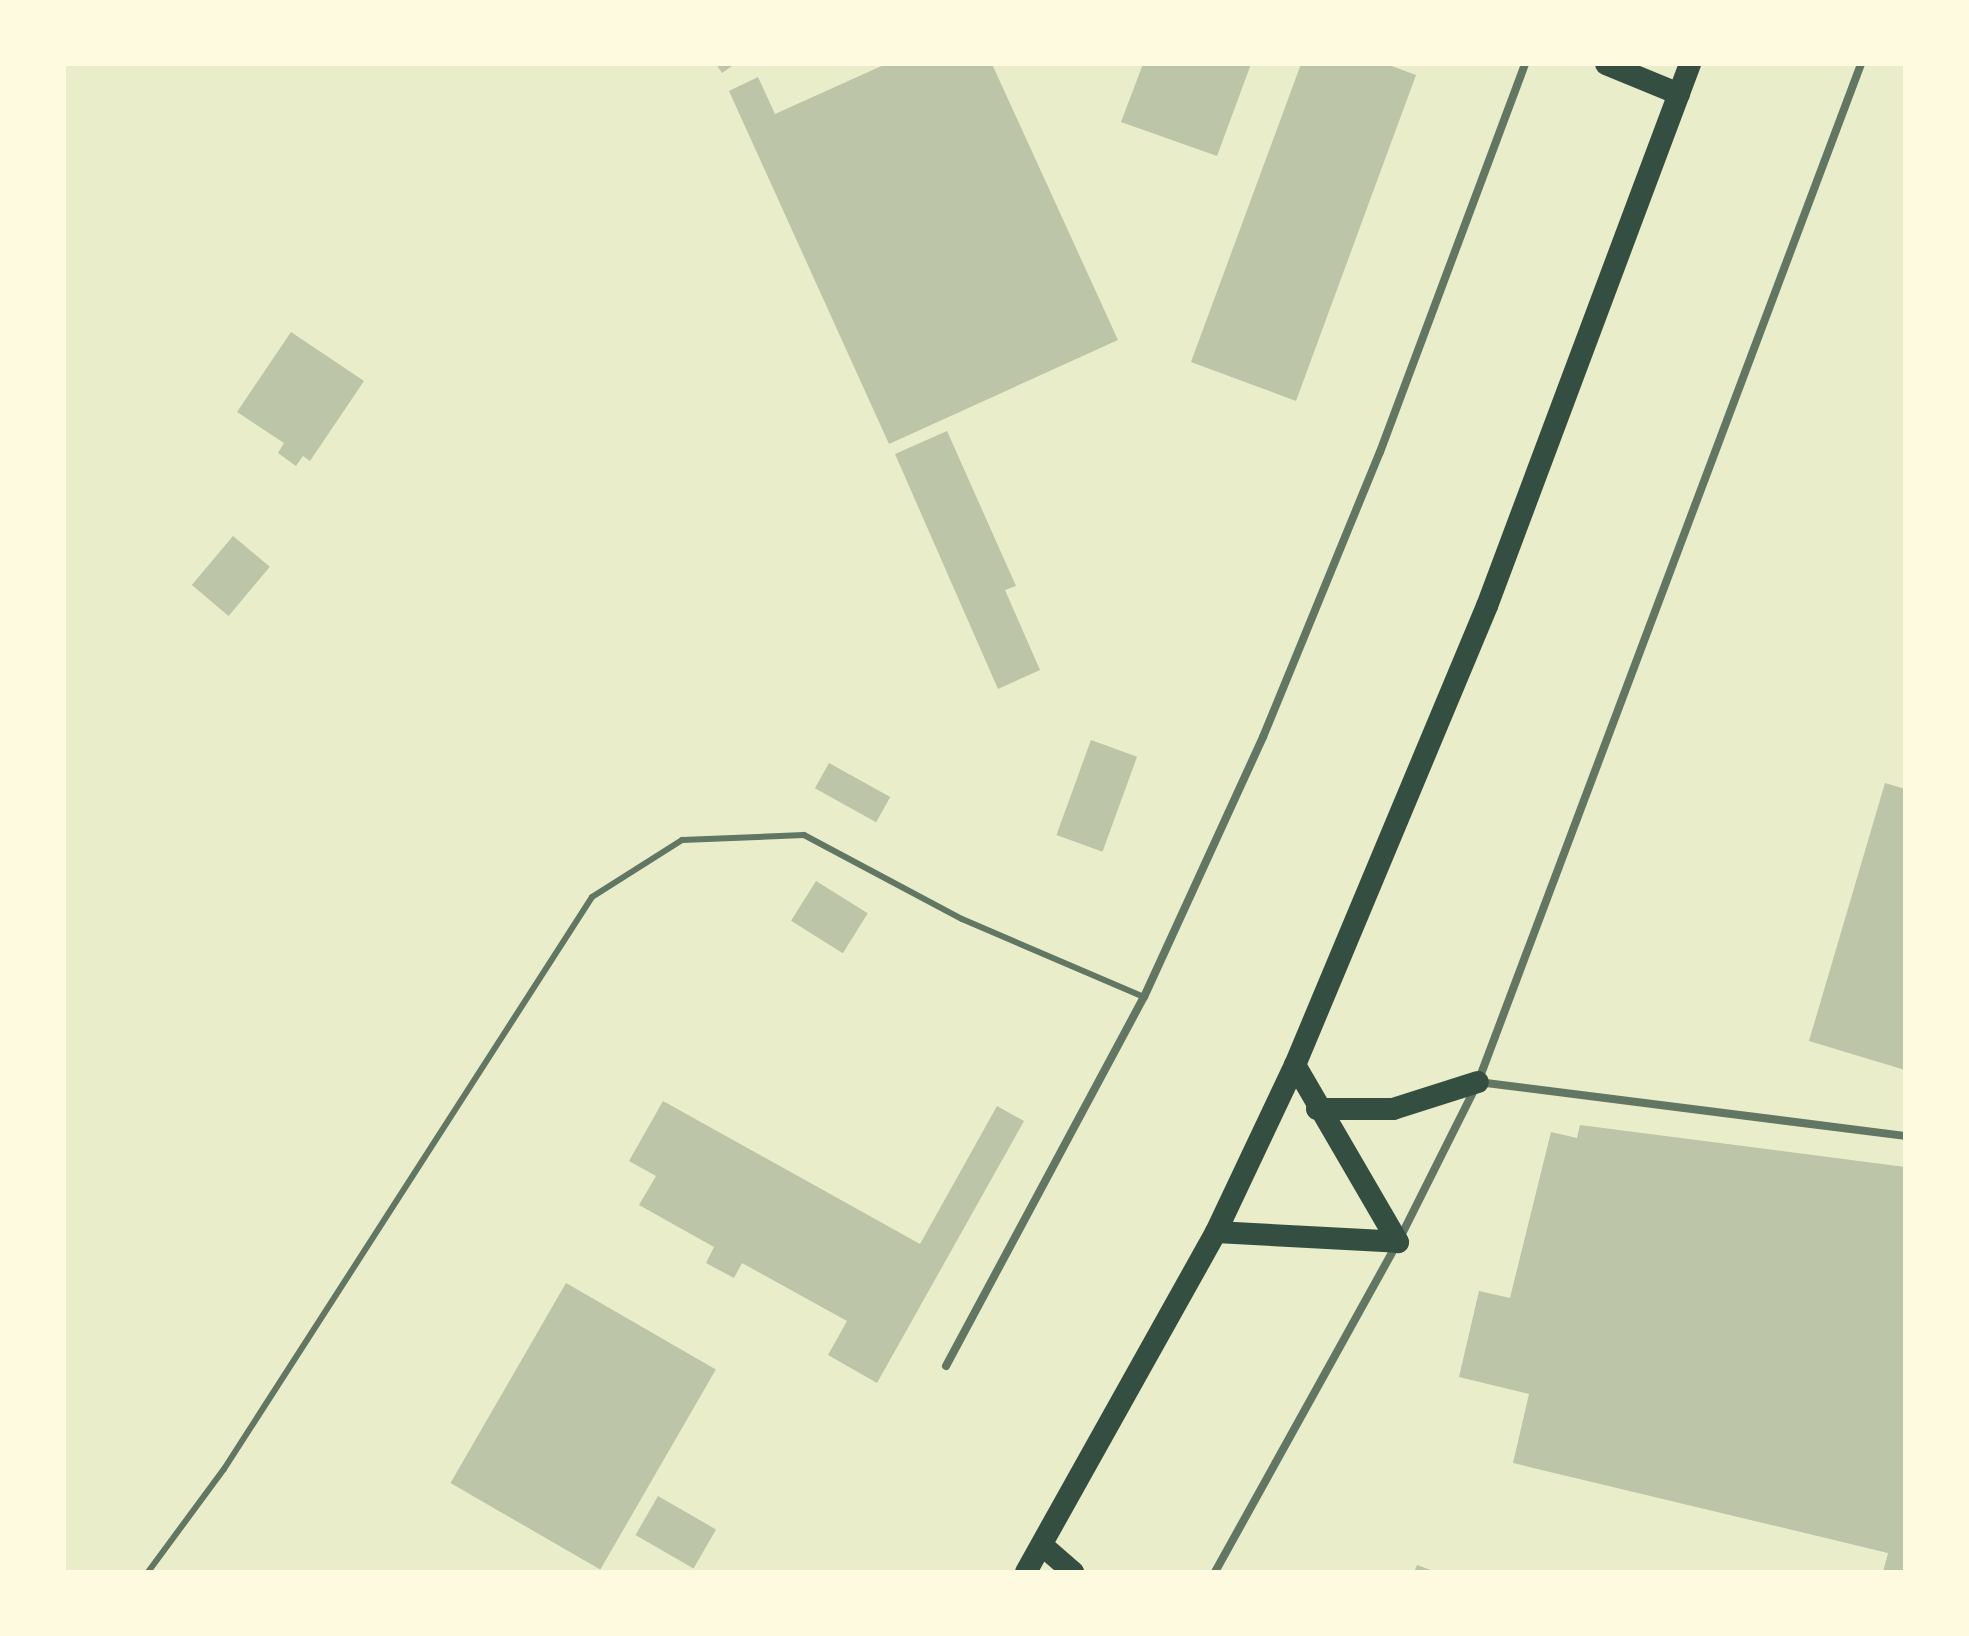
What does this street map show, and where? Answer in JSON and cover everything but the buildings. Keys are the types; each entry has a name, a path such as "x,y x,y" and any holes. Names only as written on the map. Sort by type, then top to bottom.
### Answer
{"highway":[{"path":"1606,64 1679,94"},
{"path":"1026,1572 1216,1232 1295,1065 1487,606 1690,64"},
{"path":"1295,1065 1317,1109 1398,1242"},
{"path":"1317,1109 1393,1109 1478,1082"},
{"path":"1216,1232 1398,1242"},
{"path":"1043,1546 1073,1572"}],"street":[{"path":"946,1366 1144,997 1263,737 1380,452 1525,64"},
{"path":"1215,1572 1398,1242 1478,1082 1861,64"},
{"path":"1478,1082 1905,1136"}],"lane":[{"path":"148,1572 224,1469 592,897 682,840 804,835 962,919 1144,997"}]}
